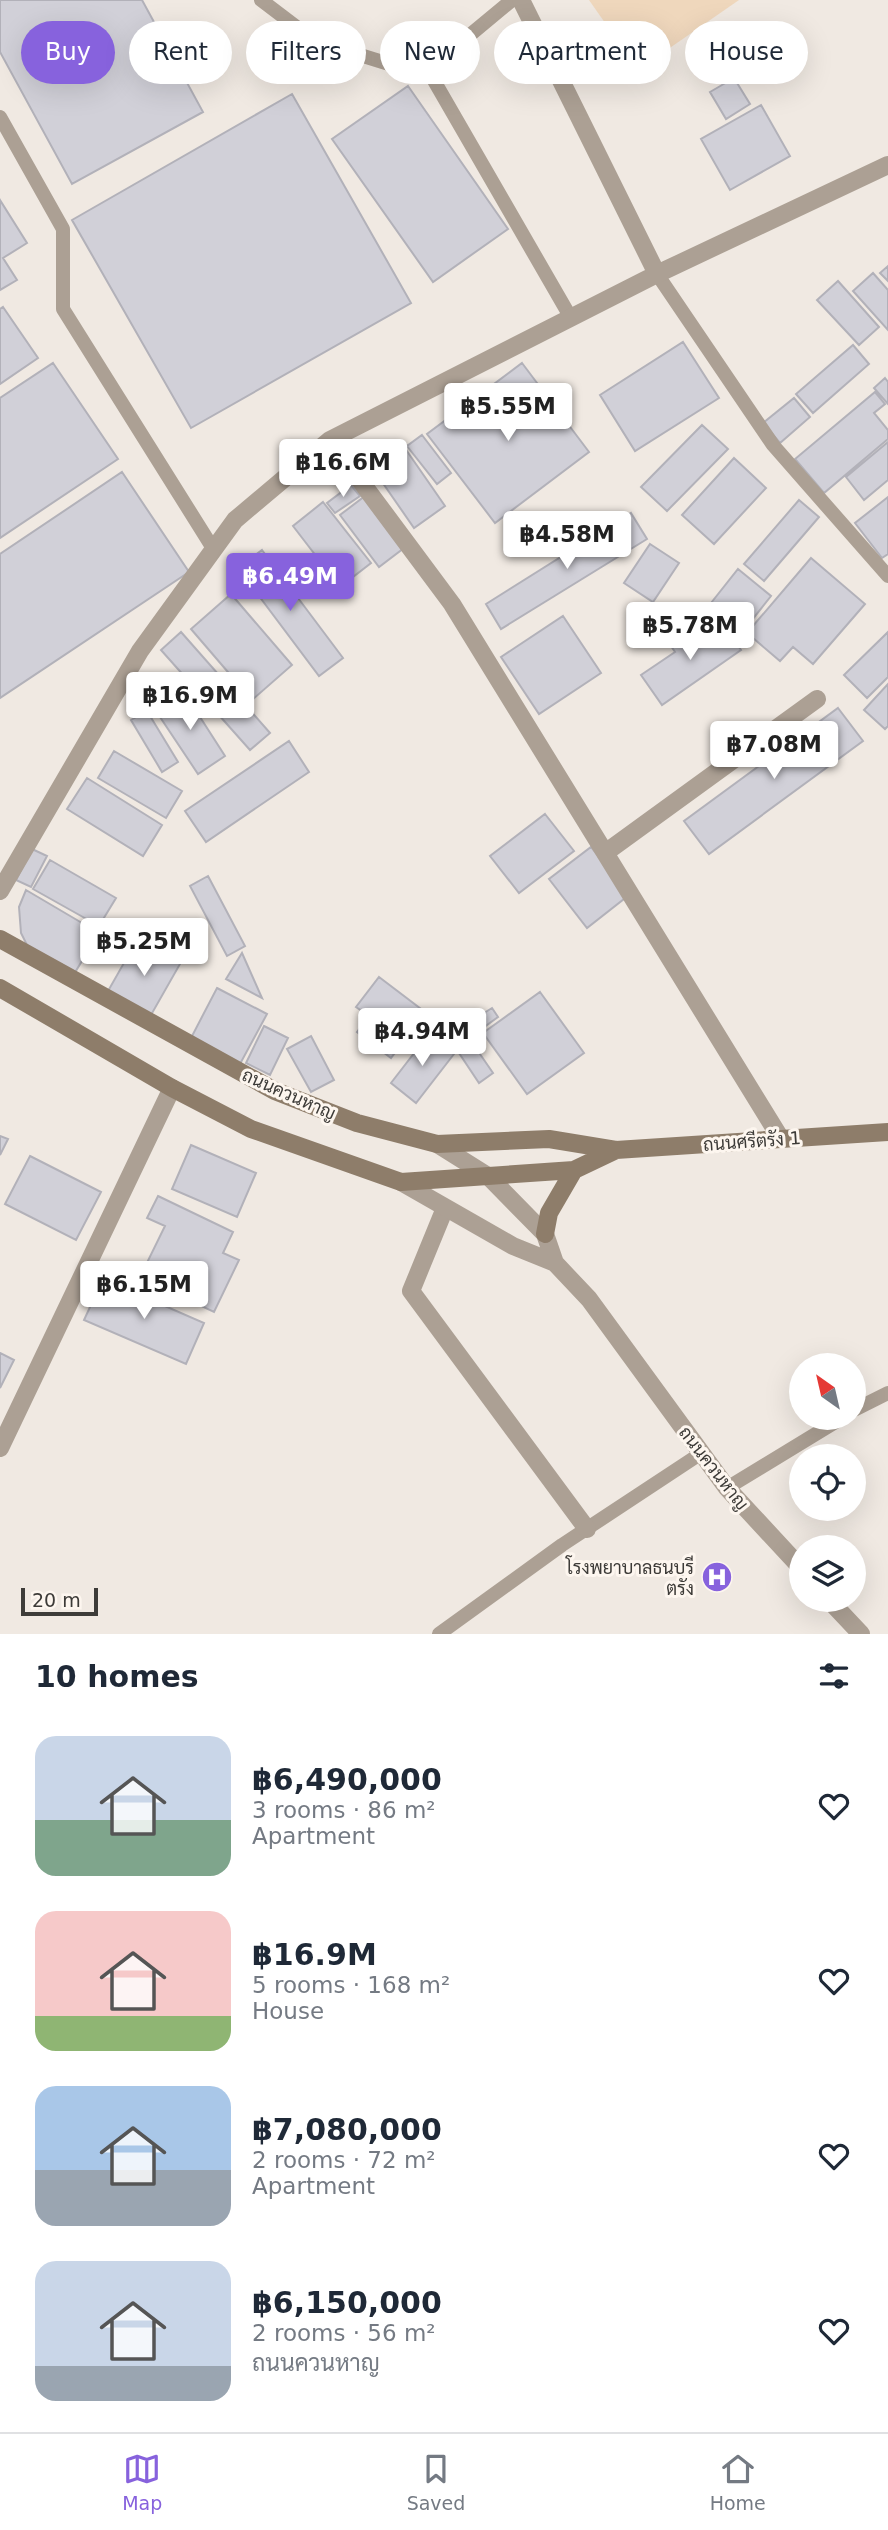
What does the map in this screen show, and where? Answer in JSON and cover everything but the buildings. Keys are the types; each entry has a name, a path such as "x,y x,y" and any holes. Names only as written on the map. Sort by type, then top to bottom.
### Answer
{"main road":[{"name":"ถนนควนหาญ","path":"0,939 275,1091 357,1123 438,1144"},
{"name":"ถนนควนหาญ","path":"0,988 172,1088 251,1129 401,1182"},
{"name":"ถนนศรีตรัง 1","path":"438,1144 549,1139 616,1150 888,1132"},
{"name":"ถนนศรีตรัง 1","path":"401,1182 574,1170 616,1150"},
{"path":"545,1234 549,1213 574,1170"}],"street":[{"path":"521,0 657,274"},
{"path":"0,891 140,651 235,520 330,440 657,274 888,164"},
{"path":"330,440 452,604 781,1139"},
{"path":"605,853 817,699"},
{"path":"0,1448 172,1088"},
{"name":"ถนนควนหาญ","path":"438,1144 488,1176 545,1234 555,1263 589,1299 700,1454 727,1488 789,1555"},
{"name":"ถนนควนหาญ","path":"401,1182 513,1246 555,1263"},
{"path":"446,1208 411,1291 587,1529"},
{"path":"840,1612 861,1634"}],"lane":[{"path":"261,0 315,41 380,61"},
{"path":"480,27 512,0"},
{"path":"436,84 570,318"},
{"path":"0,117 63,229 63,309 214,550"},
{"path":"657,274 773,445 888,576"},
{"path":"866,1404 888,1393"},
{"path":"727,1488 822,1430"},
{"path":"439,1634 587,1529 700,1454"}],"shaded area":[{"path":"589,0 739,0 709,21 685,21 685,37 671,47 671,21 604,21"}],"place":[{"name":"โรงพยาบาลธนบุรี ตรัง","path":"717,1577"}]}
